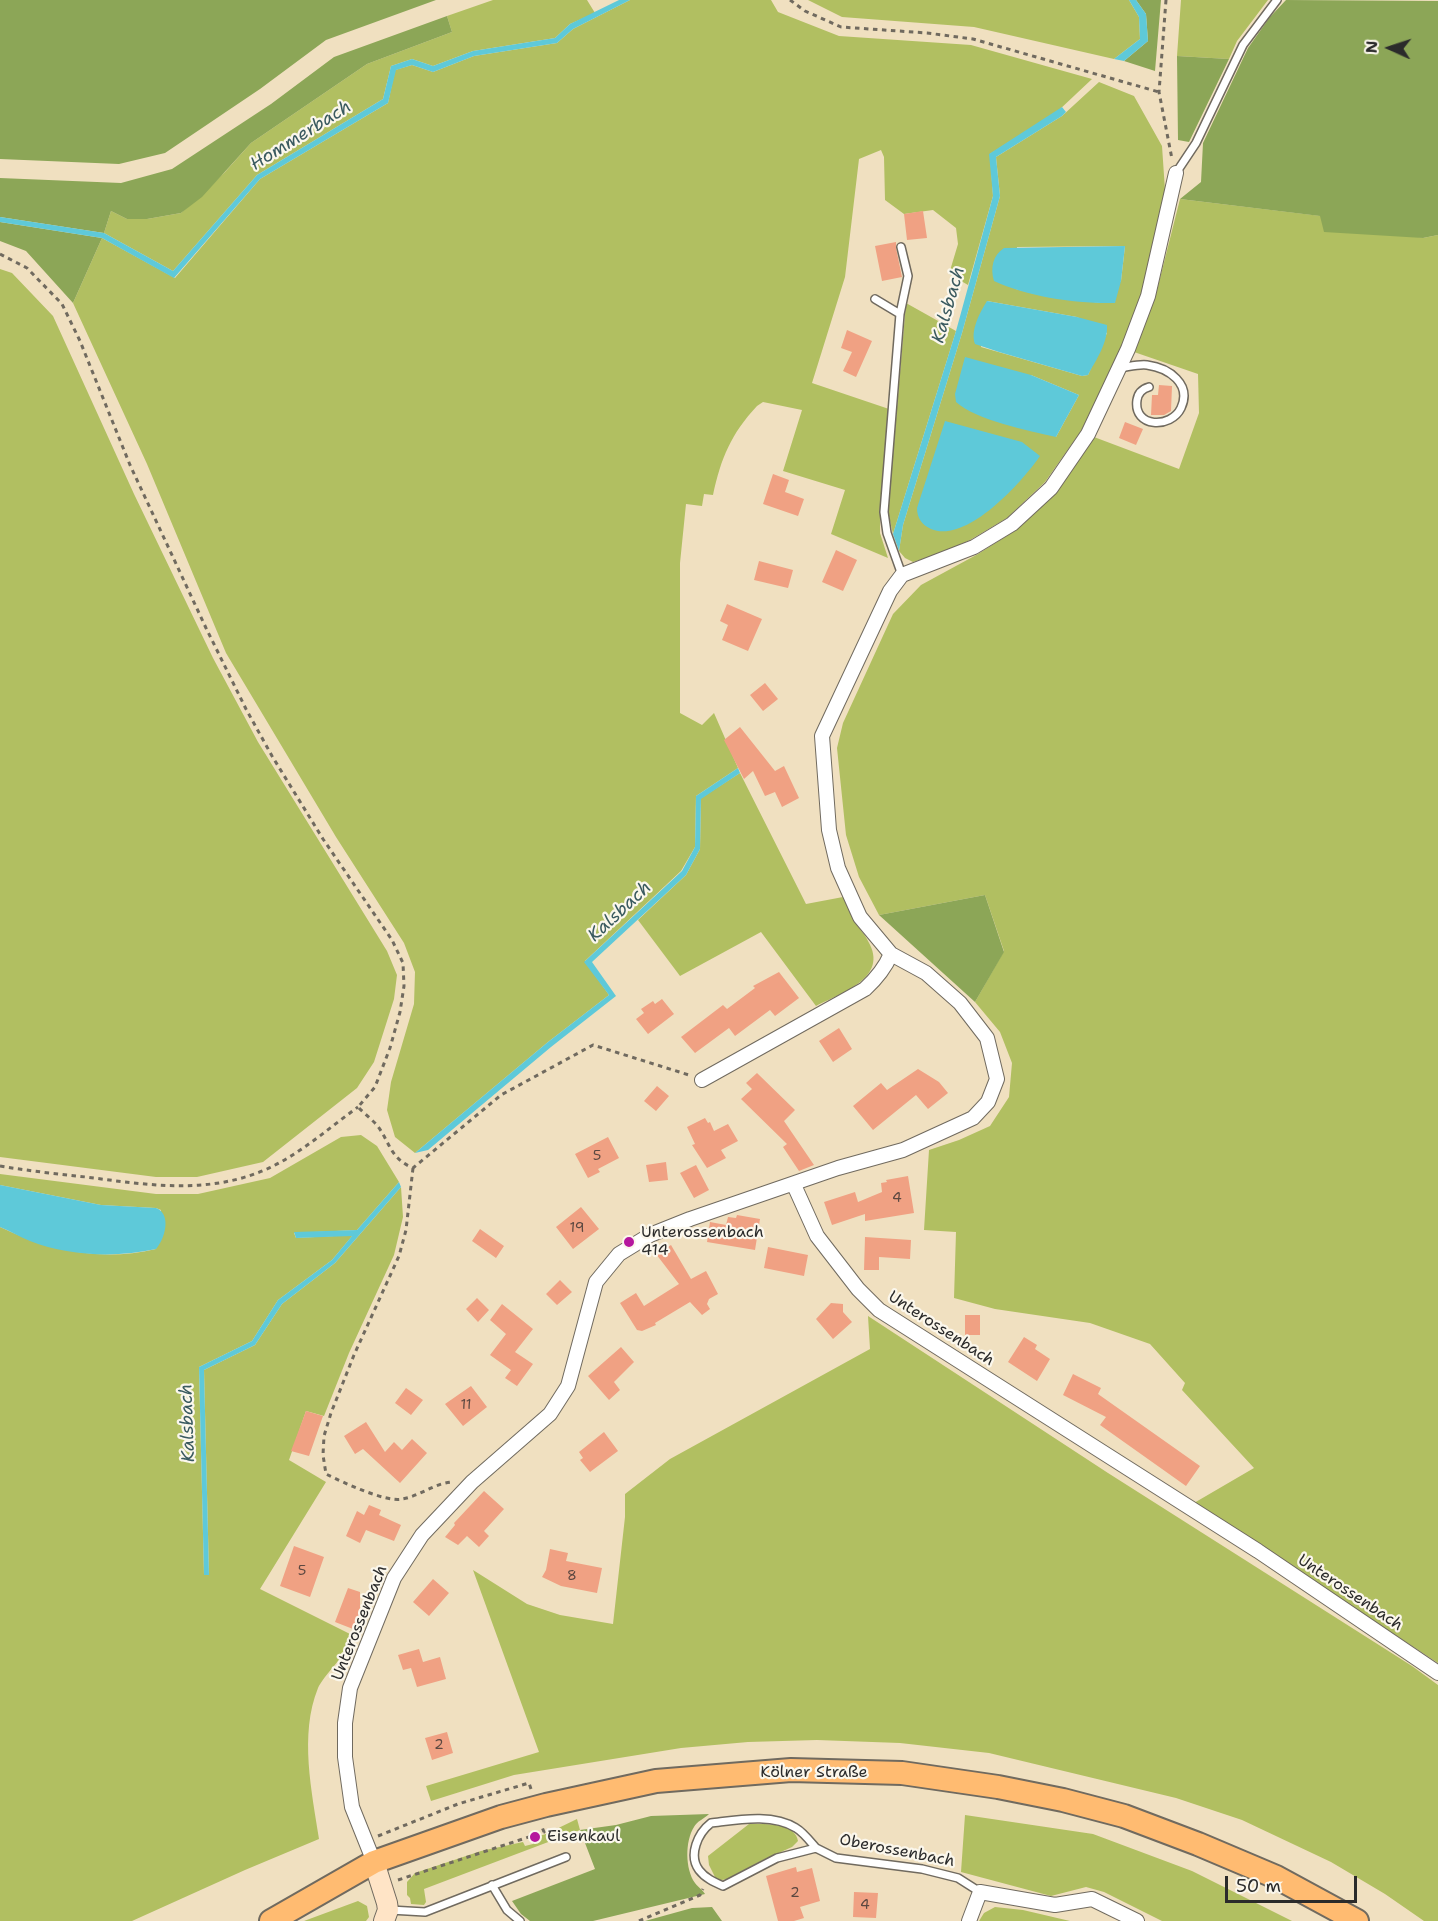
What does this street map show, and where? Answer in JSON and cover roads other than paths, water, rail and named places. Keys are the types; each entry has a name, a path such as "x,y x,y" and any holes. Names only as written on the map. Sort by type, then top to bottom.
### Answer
{"main road":[{"name":"Kölner Straße","path":"271,1921 374,1862 501,1817 546,1804 656,1781 791,1770 902,1773 998,1786 1124,1816 1276,1877 1357,1921"}],"street":[{"path":"794,1185 838,1168 903,1150 973,1118 988,1102 997,1079 987,1038 960,1003 926,973 891,954 860,917 838,868 829,830 822,736 890,591 902,575 974,547 1012,524 1051,488 1088,434 1119,368 1148,296 1176,173"},
{"path":"702,1080 865,989 885,967 891,954"},
{"name":"Unterossenbach","path":"374,1862 352,1808 345,1756 345,1723 350,1688 394,1578 422,1535 472,1482 550,1414 568,1386 596,1282 619,1254 650,1235 690,1219 794,1185 817,1236 858,1289 879,1310 1258,1551 1438,1673"},
{"path":"374,1862 386,1894 386,1915"},
{"path":"969,1921 980,1892"},
{"name":"Oberossenbach","path":"980,1892 1055,1905 1092,1899 1137,1921"}],"lane":[{"path":"1176,173 1196,142 1243,45 1277,0"},
{"path":"901,247 908,276 900,314 884,512 887,533 902,575"},
{"path":"875,299 900,314"},
{"path":"1119,368 1145,364 1164,369 1177,377 1183,388 1183,404 1178,415 1169,421 1156,423 1145,421 1139,415 1138,396 1143,389 1149,387"},
{"name":"Oberossenbach","path":"816,1848 777,1858 723,1886 708,1879 697,1868 695,1852 698,1837 711,1823 778,1820 796,1828 816,1848 836,1858 922,1869 958,1878 980,1892"},
{"path":"386,1915 425,1912 566,1857"},
{"path":"492,1884 507,1910 520,1921"}],"water":[{"path":"619,0 630,0 573,29 557,43 474,56 433,72 412,65 396,70 388,103 260,179 174,278 102,238 0,222 0,217 104,233 173,271 257,175 383,99 391,66 412,59 433,66 473,51 555,38 570,24"},
{"path":"1129,0 1136,0 1146,14 1148,41 1124,61 1114,59 1140,39 1139,17"},
{"path":"1062,107 1066,112 1062,116 996,157 1000,196 962,333 903,525 899,551 893,534 956,331 993,196 989,154"},
{"path":"1125,246 1121,281 1115,303 1053,298 1007,287 994,281 993,262 1004,248"},
{"path":"987,301 1077,317 1107,325 1104,345 1088,375 1082,376 975,344 975,328"},
{"path":"965,357 1031,375 1079,395 1056,437 989,419 956,402 955,394"},
{"path":"945,421 1022,442 1040,456 992,508 961,528 945,531 931,529 925,525 919,518 917,508"},
{"path":"738,768 740,773 701,799 700,849 686,875 592,962 616,996 428,1150 415,1153 548,1042 609,995 584,962 682,871 695,847 696,796"},
{"path":"399,1182 401,1187 335,1263 282,1304 255,1345 204,1370 209,1575 204,1575 199,1367 252,1341 278,1300 332,1260 352,1236 296,1238 294,1232 357,1230"},
{"path":"0,1185 101,1205 156,1208 164,1216 164,1233 156,1249 125,1254 92,1254 45,1246 0,1227"}],"place":[{"name":"Unterossenbach 414","path":"629,1242"},
{"name":"Eisenkaul","path":"535,1837"}],"water label":[{"name":"Hommerbach","path":"301,136"},
{"name":"Kalsbach","path":"949,305"},
{"name":"Kalsbach","path":"620,912"},
{"name":"Kalsbach","path":"188,1423"}]}
